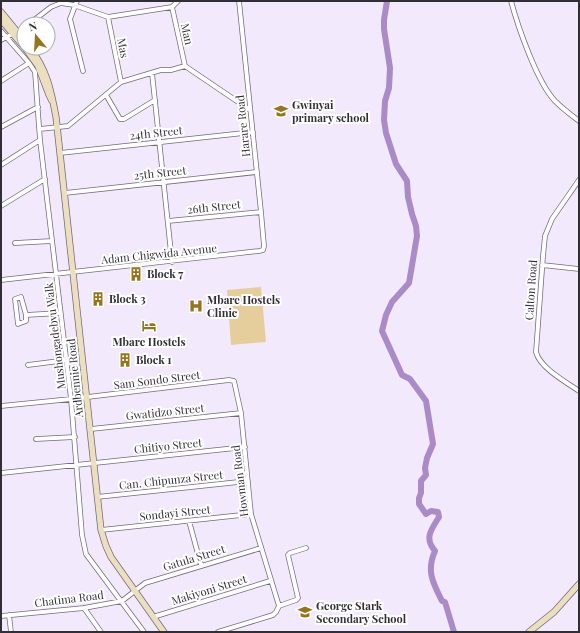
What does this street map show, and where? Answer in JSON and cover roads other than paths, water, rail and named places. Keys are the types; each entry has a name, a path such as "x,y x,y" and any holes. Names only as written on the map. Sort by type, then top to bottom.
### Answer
{"main road":[{"name":"Ardbennie Road","path":"1,12 16,33"},
{"name":"Ardbennie Road","path":"1,20 16,33"},
{"name":"Ardbennie Road","path":"31,56 38,66 49,95 54,103"},
{"name":"Ardbennie Road","path":"35,56 45,72 53,94 58,127 101,530 111,557 164,632"},
{"path":"529,632 554,612 579,584"}],"street":[{"path":"77,1 74,5 70,19 83,71"},
{"path":"40,16 54,5 61,3 74,5 108,17 172,7 178,1"},
{"name":"Harare Road","path":"239,1 261,212 264,246 263,250"},
{"path":"511,1 542,81 554,100 579,121"},
{"name":"Man","path":"172,7 185,66"},
{"name":"Mas","path":"108,17 120,82"},
{"name":"Mushongadebvu Walk","path":"1,31 35,72 40,140 57,274 60,313 67,360 75,437 82,535 85,552 144,632"},
{"path":"1,40 16,33"},
{"path":"1,81 29,63"},
{"path":"40,129 68,126 120,82 161,70 171,70 185,66 250,110"},
{"path":"152,73 172,262"},
{"path":"106,95 120,119 124,119 155,100"},
{"path":"1,127 38,107"},
{"name":"24th Street","path":"60,153 253,132"},
{"path":"1,165 40,140"},
{"name":"25th Street","path":"65,193 257,172"},
{"path":"1,206 45,179"},
{"name":"Calton Road","path":"579,180 563,202 548,227 542,265 536,352 539,360 579,391"},
{"name":"26th Street","path":"168,221 261,212"},
{"path":"15,243 52,241"},
{"name":"Adam Chigwida Avenue","path":"1,280 172,262 263,250"},
{"path":"542,265 579,269"},
{"path":"21,297 26,315 26,322 18,324 16,298 21,297"},
{"path":"26,315 60,313"},
{"path":"28,365 67,360"},
{"name":"Sam Sondo Street","path":"1,406 229,380"},
{"name":"Howman Road","path":"229,380 235,382 241,413 251,514 270,581 279,606"},
{"name":"Gwatidzo Street","path":"91,429 241,413"},
{"path":"36,439 75,437"},
{"name":"Chitiyo Street","path":"1,473 245,447"},
{"name":"Can. Chipunza Street","path":"97,497 248,481"},
{"name":"Sondayi Street","path":"101,530 251,514"},
{"path":"189,520 201,565"},
{"name":"Gatula Street","path":"135,590 145,582 261,548"},
{"path":"218,632 273,615 279,606 296,600 298,598 288,555 306,548"},
{"name":"Makiyoni Street","path":"153,617 270,581"},
{"name":"Chatima Road","path":"1,616 84,608 122,601 135,590"},
{"path":"84,608 100,632"},
{"path":"9,615 11,632"}],"waterway":[{"path":"387,1 384,29 390,68 389,88 385,101 384,120 386,133 396,164 407,181 408,197 416,226 417,236 409,283 392,302 386,315 382,331 402,375 410,379 426,401 433,444 427,458 425,468 426,475 421,481 419,504 426,514 431,511 438,512 439,517 431,530 429,538 435,551 432,558 431,571 433,583 442,601 445,602 454,632"}],"place":[{"name":"Gwinyai primary school","path":"281,111"},
{"name":"Block 7","path":"136,274"},
{"name":"Block 3","path":"98,299"},
{"name":"Mbare Hostels Clinic","path":"196,306"},
{"name":"Mbare Hostels","path":"149,326"},
{"name":"Block 1","path":"125,360"},
{"name":"George Stark Secondary School","path":"305,612"}]}
